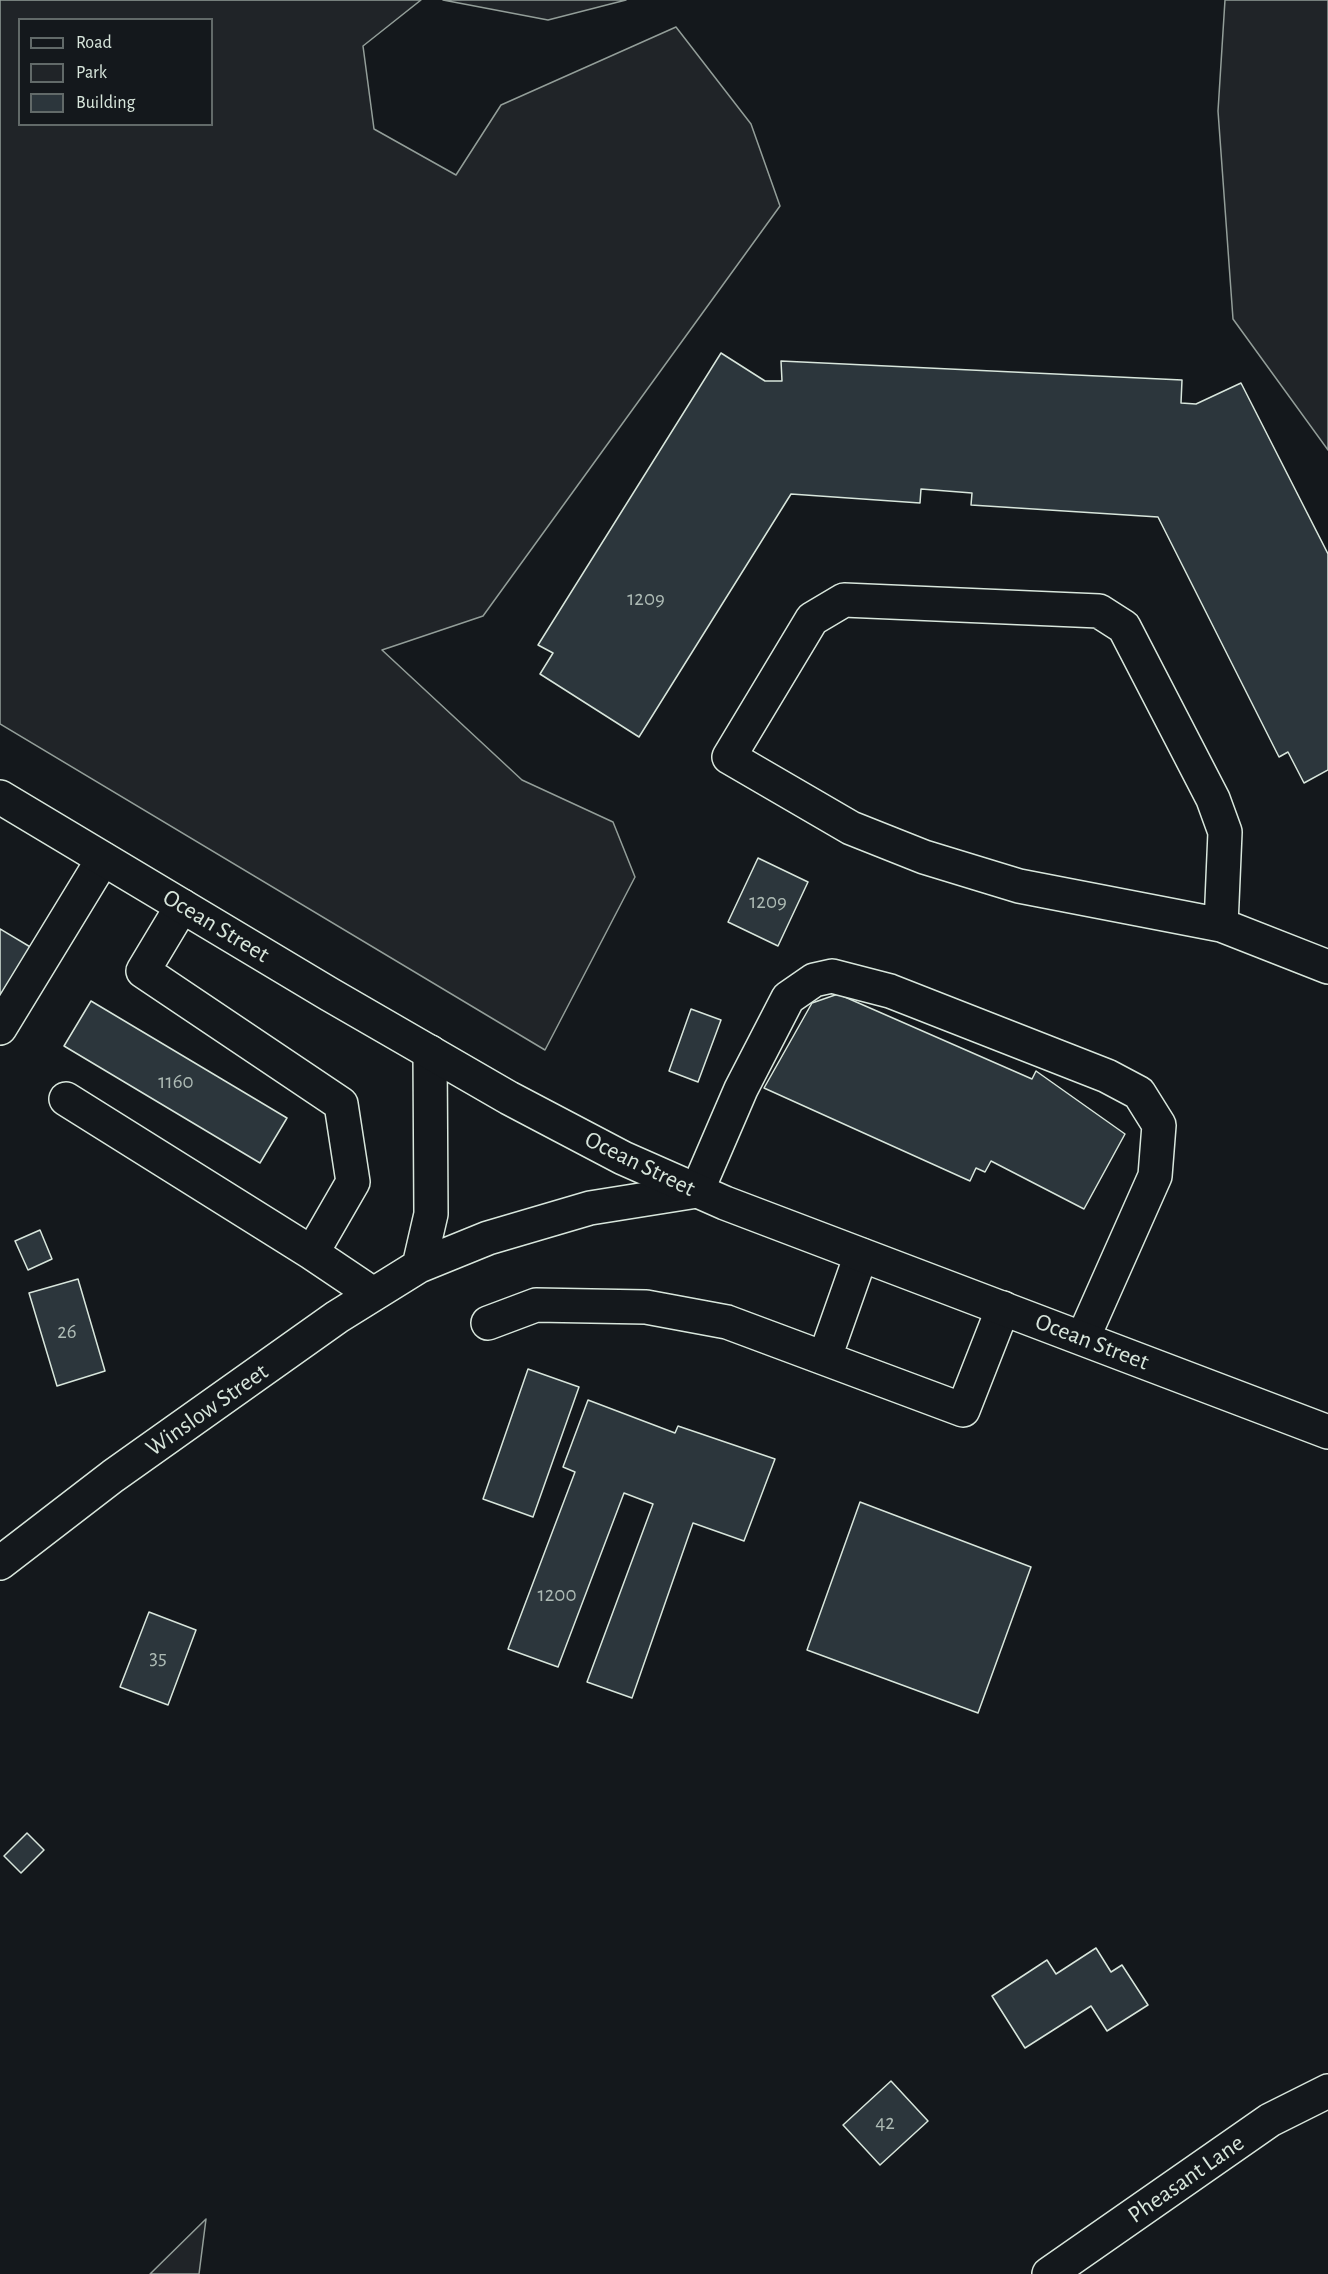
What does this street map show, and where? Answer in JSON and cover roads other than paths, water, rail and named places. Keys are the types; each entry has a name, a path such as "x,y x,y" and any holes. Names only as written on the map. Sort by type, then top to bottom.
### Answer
{"main road":[{"path":"1221,925 1225,832 1213,799 1124,627 1099,611 844,600 812,619 729,757 851,828 924,857 1019,886 1221,925 1328,967"},
{"name":"Ocean Street","path":"2,801 509,1098 623,1158 697,1191 861,1255 1328,1432"},
{"path":"0,1028 103,859"},
{"path":"182,906 144,971 341,1104 353,1182 312,1252"},
{"path":"697,1191 741,1089 788,998 814,980 831,976 902,995 1107,1076 1139,1093 1159,1125 1155,1176 1083,1338"},
{"path":"419,1266 431,1214 430,1052"},
{"path":"66,1099 312,1252 373,1294"},
{"name":"Winslow Street","path":"1,1560 123,1469 337,1317 419,1266 488,1238 590,1208 697,1191"},
{"path":"825,1357 861,1255"},
{"path":"488,1323 536,1305 646,1307 727,1322 963,1410 1003,1308"},
{"name":"Pheasant Lane","path":"1049,2274 1270,2120 1328,2091"}]}
